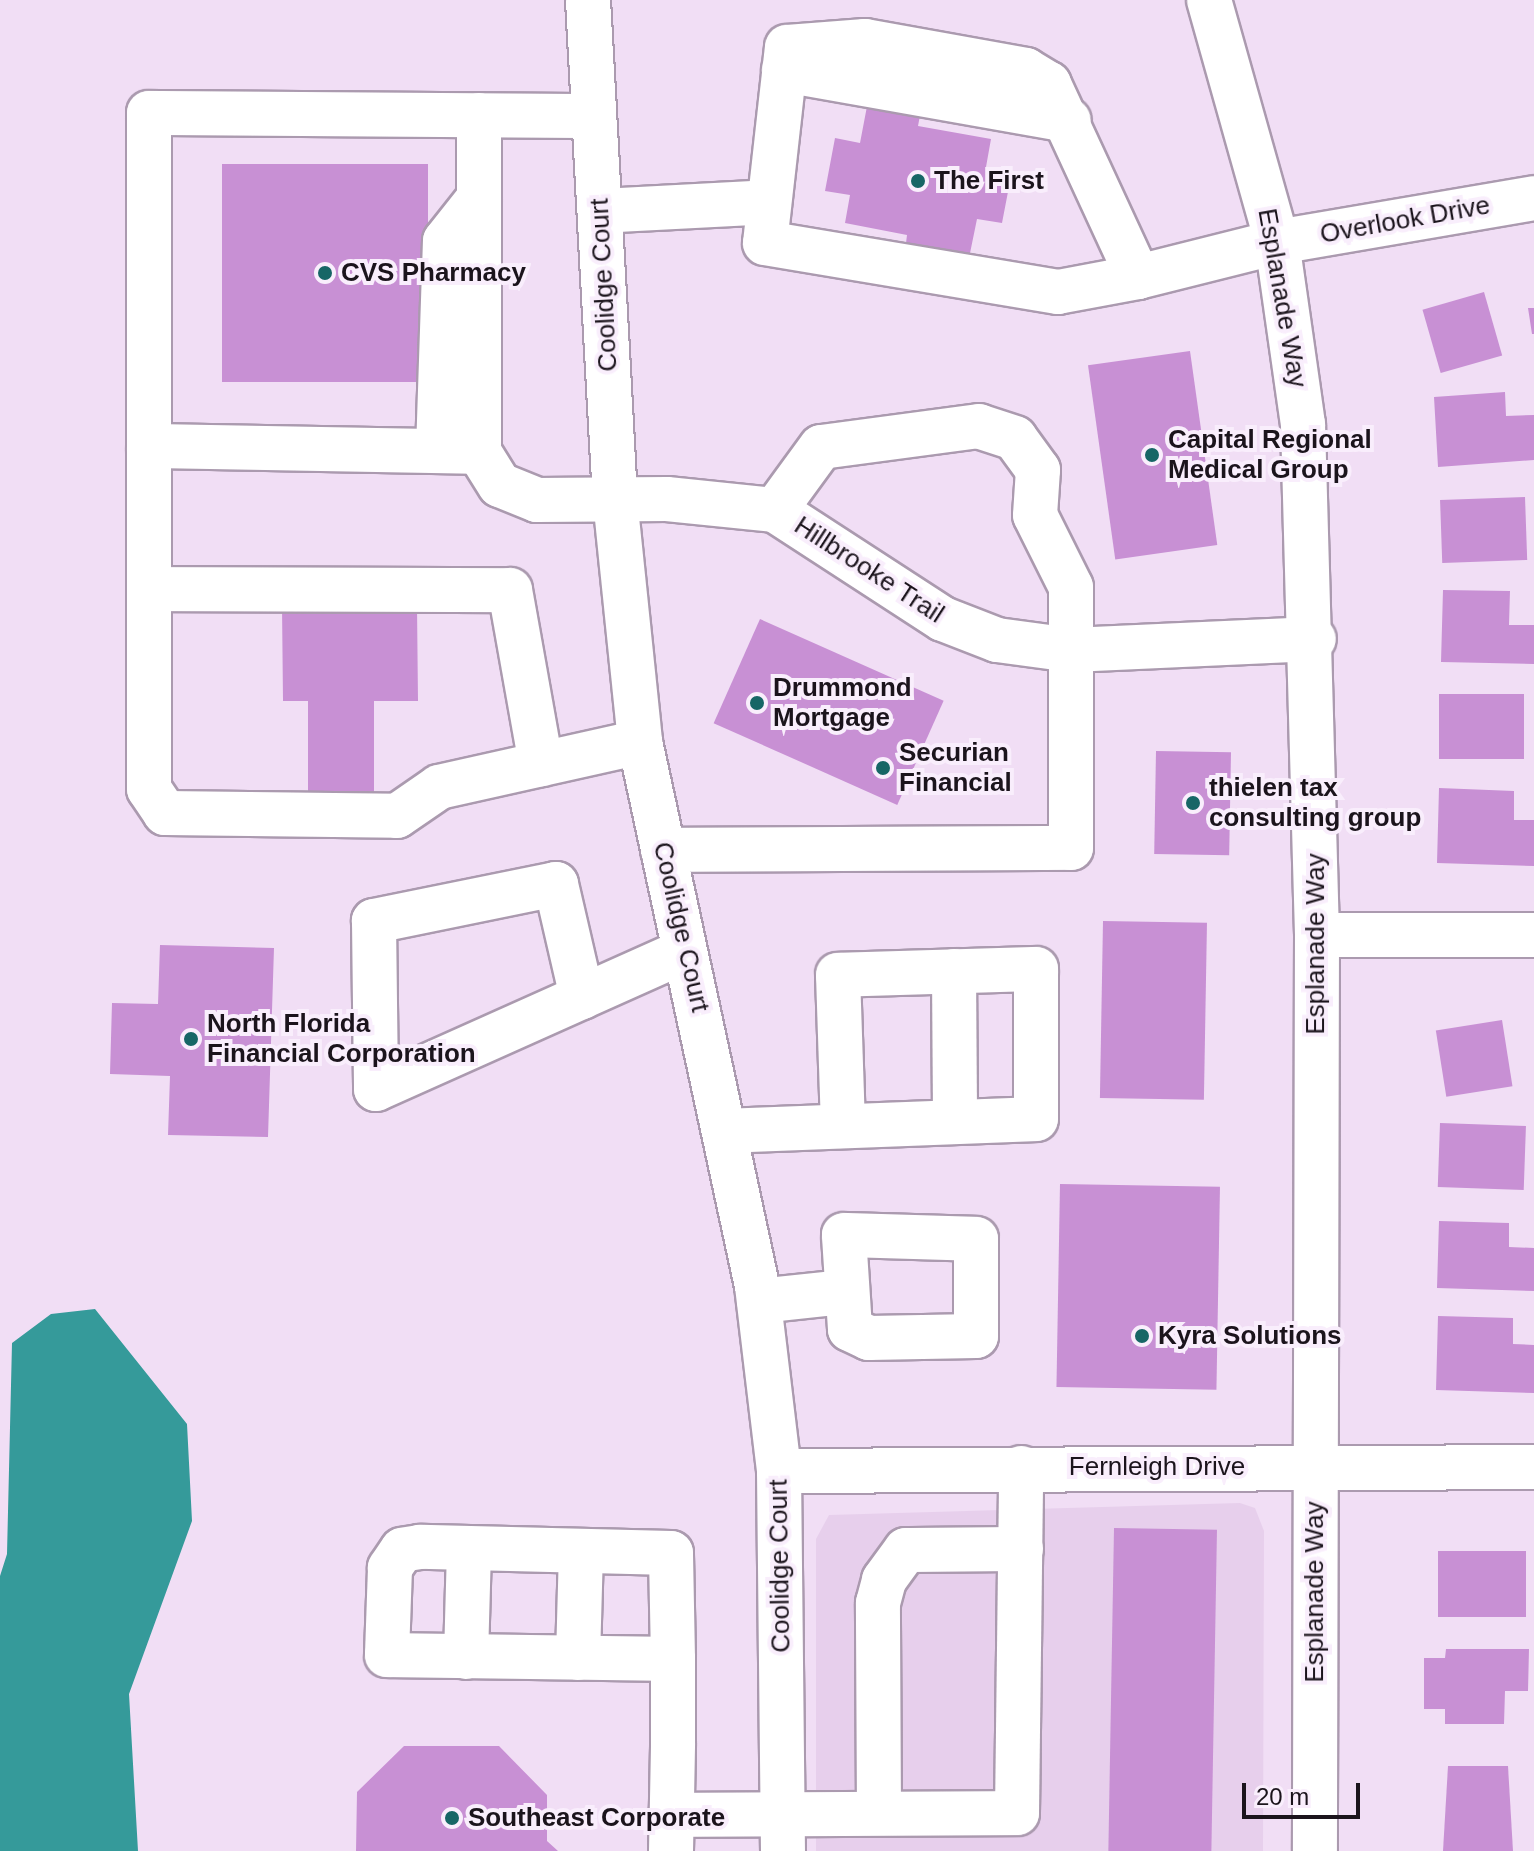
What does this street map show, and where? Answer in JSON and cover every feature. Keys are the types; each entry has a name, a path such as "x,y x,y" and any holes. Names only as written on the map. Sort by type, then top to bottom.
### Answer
{"street":[{"name":"Coolidge Court","path":"588,0 615,499 640,742 759,1301 779,1471 783,1833"},
{"name":"Esplanade Way","path":"1209,0 1277,242 1303,424 1314,639 1317,935 1315,1851"},
{"path":"600,211 769,202 785,58 865,41 1026,70 1049,84 1069,120 1138,277"},
{"path":"594,116 149,113 149,789 165,813 397,816 439,787 640,742"},
{"path":"149,446 459,451 479,198 479,115"},
{"name":"Overlook Drive","path":"769,202 765,243 1058,292 1138,277 1277,242 1534,198"},
{"path":"663,850 1071,848 1071,587 1035,515 1038,470 1015,438 979,426 821,447 775,510"},
{"name":"Hillbrooke Trail","path":"459,451 500,485 537,500 615,499 775,510 943,619 997,640 1071,650 1314,639"},
{"path":"149,589 510,590 541,764"},
{"path":"582,997 556,884 374,921 376,1089 582,997 685,951"},
{"path":"1317,935 1534,935"},
{"path":"725,1131 1036,1119 1036,969 838,975 843,1126"},
{"path":"954,971 955,1122"},
{"path":"759,1301 843,1292"},
{"name":"Fernleigh Drive","path":"779,1471 1534,1467"},
{"path":"673,1659 387,1655 390,1568 402,1550 671,1553 673,1659 671,1833 783,1833 879,1813 1017,1813 1021,1468"},
{"path":"466,1657 469,1549"},
{"path":"879,1813 878,1603 884,1580 906,1550 1021,1549"},
{"path":"578,1658 581,1551"}],"shaded area":[{"path":"95,1309 187,1424 192,1521 129,1694 138,1851 0,1851 0,1576 7,1554 12,1343 51,1314"},
{"path":"1240,1503 1255,1508 1264,1531 1263,1851 816,1851 816,1539 829,1515"}],"building":[{"name":"The First","path":"876,59 929,68 918,126 991,139 986,167 1012,171 1002,223 977,219 968,263 905,251 907,235 845,223 850,195 825,191 835,138 860,143"},
{"name":"CVS Pharmacy","path":"222,164 428,164 428,382 222,382"},
{"path":"1484,292 1502,355 1441,373 1422,310"},
{"path":"1528,308 1534,308 1534,334 1532,334"},
{"name":"Capital Regional Medical Group","path":"1190,351 1217,545 1115,559 1088,365"},
{"path":"1505,392 1506,416 1534,415 1534,460 1438,467 1434,397"},
{"path":"1525,497 1527,560 1442,563 1440,500"},
{"path":"1443,590 1510,591 1509,625 1534,625 1534,664 1441,662"},
{"path":"282,606 417,606 418,701 374,701 374,806 308,806 308,701 283,701"},
{"path":"760,619 944,701 897,805 714,723"},
{"path":"1439,694 1524,694 1524,759 1439,759"},
{"name":"thielen tax consulting group","path":"1156,751 1231,752 1229,855 1154,854"},
{"path":"1439,788 1514,791 1514,820 1534,820 1534,866 1437,863"},
{"path":"1103,921 1207,923 1204,1100 1100,1098"},
{"name":"North Florida Financial Corporation","path":"160,945 274,948 268,1137 168,1135 170,1076 110,1074 112,1003 158,1004"},
{"path":"1502,1020 1512,1086 1446,1097 1436,1030"},
{"path":"1440,1123 1526,1126 1524,1190 1438,1187"},
{"path":"1060,1184 1220,1187 1216,1390 1056,1387"},
{"path":"1439,1221 1509,1223 1509,1247 1534,1248 1534,1291 1437,1288"},
{"path":"1438,1316 1513,1318 1513,1344 1534,1345 1534,1393 1436,1390"},
{"path":"1114,1528 1217,1530 1211,1851 1108,1851"},
{"path":"1438,1551 1526,1551 1526,1617 1438,1617"},
{"path":"1446,1649 1529,1649 1528,1691 1505,1691 1504,1724 1445,1724 1445,1709 1424,1709 1424,1658 1445,1658"},
{"name":"Southeast Corporate","path":"404,1746 499,1746 547,1795 547,1841 558,1851 356,1851 357,1792"},
{"path":"1448,1766 1508,1766 1513,1851 1443,1851"}],"place":[{"name":"The First","path":"918,181"},
{"name":"CVS Pharmacy","path":"325,273"},
{"name":"Capital Regional Medical Group","path":"1152,455"},
{"name":"Drummond Mortgage","path":"757,703"},
{"name":"Securian Financial","path":"883,768"},
{"name":"thielen tax consulting group","path":"1193,803"},
{"name":"North Florida Financial Corporation","path":"191,1039"},
{"name":"Kyra Solutions","path":"1142,1336"},
{"name":"Southeast Corporate","path":"452,1818"}]}
